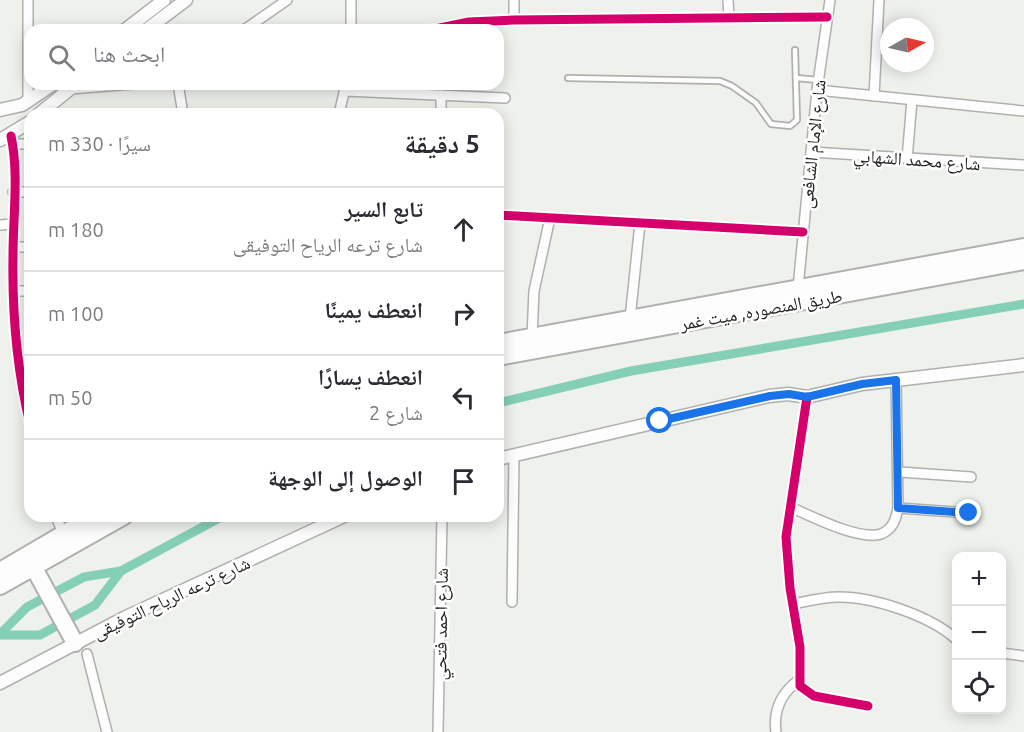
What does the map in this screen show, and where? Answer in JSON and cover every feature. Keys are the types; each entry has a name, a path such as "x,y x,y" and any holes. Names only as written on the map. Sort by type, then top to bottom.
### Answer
{"highway":[{"name":"طريق المنصوره, ميت غمر","path":"504,342 1024,248"},
{"name":"طريق المنصوره, ميت غمر","path":"504,356 1024,261"},
{"path":"0,572 84,522"},
{"path":"0,585 114,522"},
{"path":"34,568 77,643"}],"main road":[{"path":"133,24 165,0"},
{"path":"154,24 186,0"},
{"path":"0,110 28,102 45,90"},
{"path":"47,108 69,90"},
{"path":"8,140 24,127"},
{"path":"504,458 770,396 789,394 807,397 862,384 1024,365"},
{"name":"شارع ترعه الرياح التوفيقى","path":"0,683 77,643 331,522"}],"street":[{"path":"28,0 28,24"},
{"path":"252,24 286,0"},
{"path":"351,0 351,24"},
{"path":"514,0 514,20"},
{"path":"728,0 729,18"},
{"name":"شارع الإمام الشافعى","path":"798,288 818,85 830,0"},
{"path":"874,96 879,0"},
{"path":"459,24 514,20 827,17"},
{"path":"818,85 874,96 1024,111"},
{"path":"28,90 28,102"},
{"path":"180,90 182,108"},
{"path":"341,108 345,90"},
{"path":"382,90 505,98"},
{"path":"441,95 441,108"},
{"path":"907,159 912,100"},
{"path":"24,143 8,140 13,192 14,291 18,346 24,385"},
{"name":"شارع محمد الشهابي","path":"811,152 1024,165"},
{"path":"13,192 24,192"},
{"path":"504,215 803,232"},
{"path":"532,336 534,291 550,218"},
{"path":"630,319 640,223"},
{"path":"0,225 13,225"},
{"path":"13,247 24,247"},
{"path":"14,291 24,291"},
{"path":"790,507 847,530 871,535 881,534 890,528 895,522 898,508 900,472 896,380"},
{"path":"807,397 786,537 800,647 800,679 803,690 813,696 868,706"},
{"path":"512,602 514,455"},
{"path":"900,472 971,477"},
{"path":"898,508 969,513"},
{"path":"58,522 63,534"},
{"name":"شارع احمد فتحي","path":"438,732 442,522"},
{"path":"793,604 838,597 873,601 944,629 952,635"},
{"path":"77,643 107,732"},
{"path":"1006,654 1024,656"},
{"path":"776,732 779,702 791,685 800,679"}],"lane":[{"path":"568,78 724,82 756,103 768,122 787,126 797,120 795,50"},
{"path":"796,78 818,85"}],"waterway":[{"path":"504,402 631,371 1024,304"},
{"path":"0,634 27,607 84,577 121,571 212,522"},
{"path":"0,635 40,635 95,605 121,571"}],"cycle path":[{"path":"459,24 514,20 827,17"},
{"path":"11,136 15,180 13,297 24,393"},
{"path":"504,215 803,232"},
{"path":"807,397 786,537 790,588 800,647 800,686 814,696 868,706"}],"route":[{"path":"660,421 770,396 789,394 807,397 821,396 847,387 896,380 900,472 898,508 969,513"}]}
